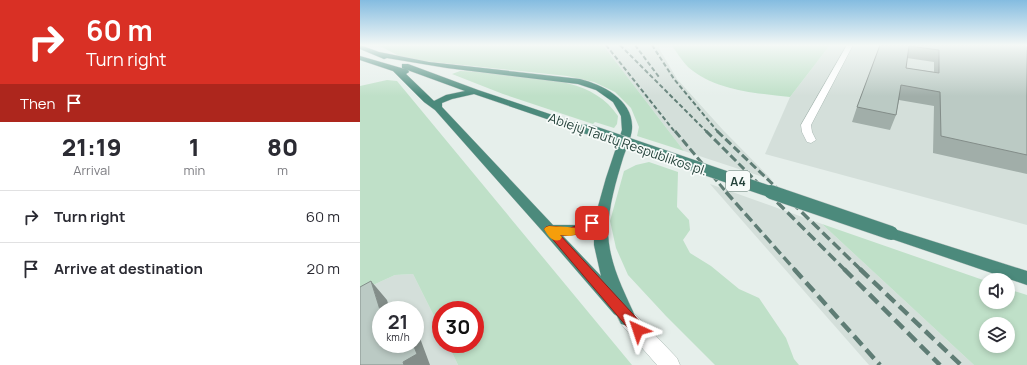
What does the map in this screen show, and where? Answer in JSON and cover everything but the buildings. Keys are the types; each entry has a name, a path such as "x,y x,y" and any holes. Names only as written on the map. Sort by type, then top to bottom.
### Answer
{"highway":[{"name":"Abiejų Tautų Respublikos pl.","path":"371,62 397,71 434,77"},
{"name":"Abiejų Tautų Respublikos pl.","path":"397,62 475,92 1027,278"},
{"path":"415,62 566,80 589,85 606,92 614,98 625,112 628,119 627,130 603,212 601,239 604,261 627,318"},
{"path":"397,71 409,79 430,103 438,108 549,229 627,318"},
{"path":"438,108 438,102 443,99 475,92"},
{"path":"549,229 570,232 582,229 592,223 603,212"}],"street":[{"path":"811,140 806,132 806,125 841,62"},
{"path":"627,318 670,365"}],"shaded area":[{"path":"616,62 667,62 677,79 723,130 772,180 684,151"},
{"path":"817,62 1027,62 1027,225 765,154 790,97"},
{"path":"710,184 822,224 974,365 869,365"},
{"path":"413,274 432,312 432,353 452,353 458,365 360,365 360,291 395,275"}],"green space":[{"path":"434,62 616,62 684,151 637,136 639,127 631,108 615,92 594,82 567,76"},
{"path":"684,62 817,62 790,97 736,90 711,81 688,67"},
{"path":"460,71 541,79 570,84 597,95 608,104 618,116 617,124 614,128 595,122 593,124 503,94 452,74"},
{"path":"387,80 397,81 632,365 458,365 452,353 484,353 484,301 432,301 432,312 413,274 395,275 360,291 360,86"},
{"path":"649,162 678,172 677,207 689,220 690,230 683,240 690,253 711,266 739,289 759,298 786,338 794,359 799,365 715,365 628,275 616,248 610,221 624,171 636,165"},
{"path":"822,224 979,279 979,309 1015,309 1015,291 1027,295 1027,365 974,365"}],"railway":[{"path":"620,62 675,132"},
{"path":"637,62 940,365"},
{"path":"648,62 659,77"},
{"path":"663,62 674,79 718,132"},
{"path":"675,131 727,193"},
{"path":"718,132 782,193"},
{"path":"726,192 795,270"},
{"path":"781,192 861,270"},
{"path":"794,269 880,365"},
{"path":"860,269 961,365"}],"slow traffic":[{"path":"556,237 549,229 570,232 574,231"}],"route":[{"path":"592,223 582,229 570,232 549,229 638,330"}]}
